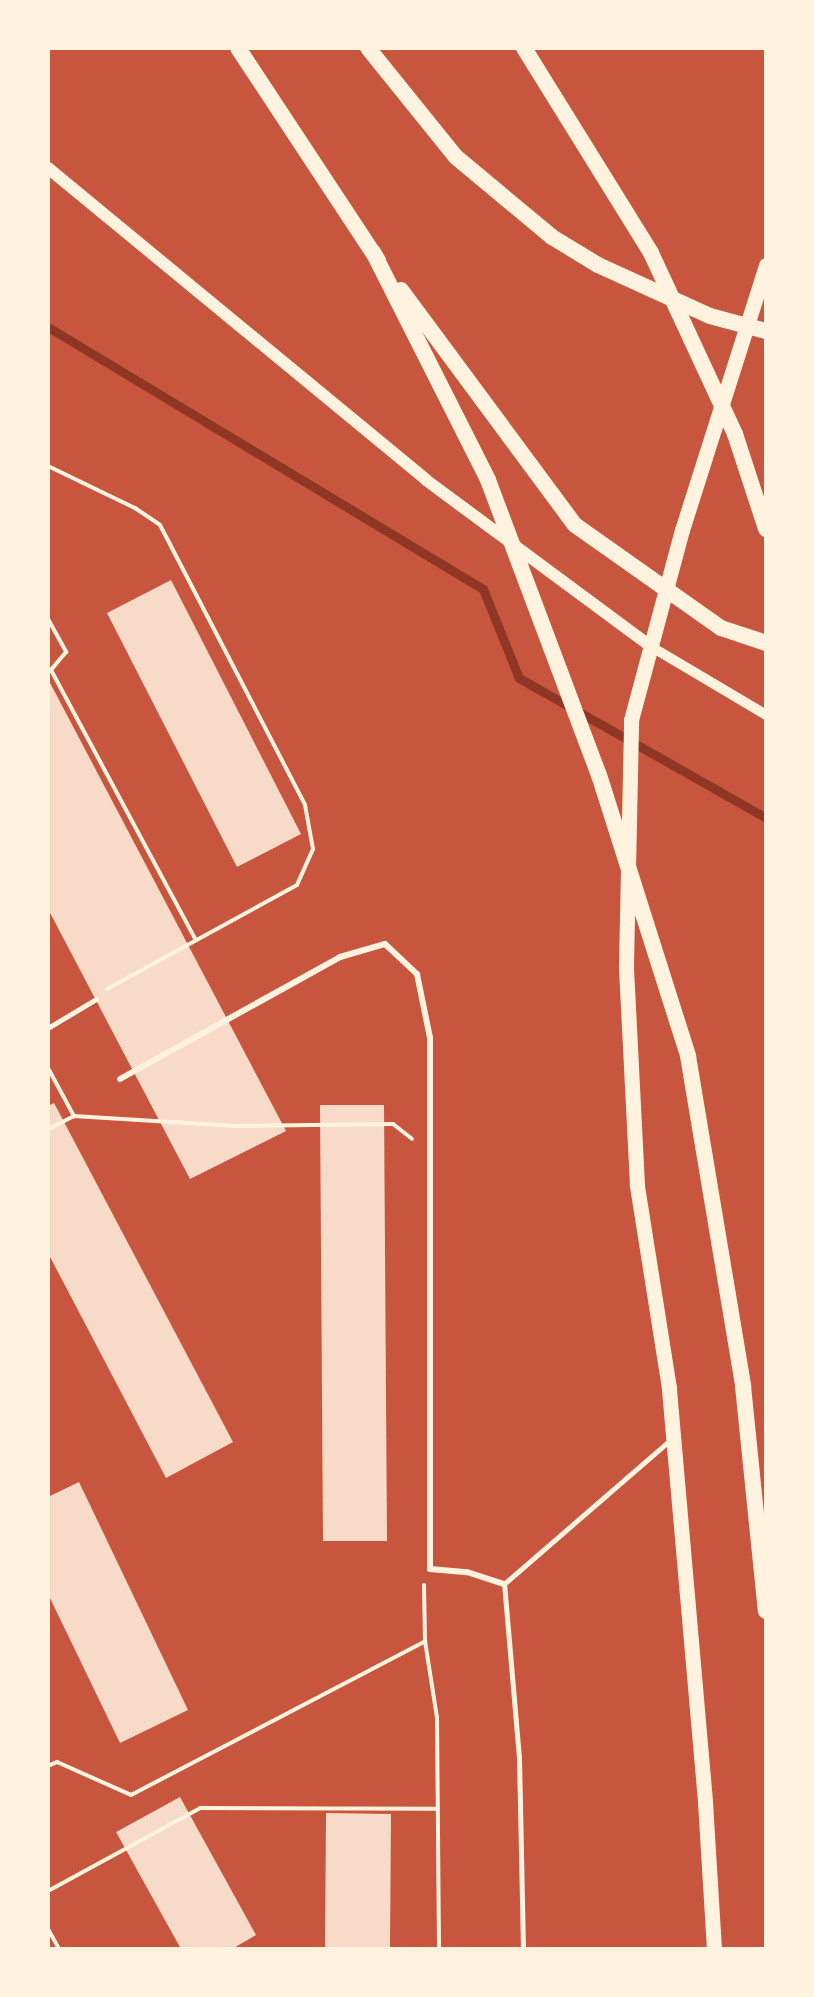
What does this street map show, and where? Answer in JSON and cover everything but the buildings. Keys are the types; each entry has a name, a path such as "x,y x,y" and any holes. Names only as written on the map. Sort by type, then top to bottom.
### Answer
{"highway":[{"path":"238,48 373,252 575,525 721,628 766,644"},
{"path":"368,48 456,157 552,237 598,265 710,316 766,331"},
{"path":"524,48 651,253 735,434 766,529"},
{"path":"373,252 488,480 599,775 688,1056 743,1386 766,1611"}],"main road":[{"path":"48,168 426,480 650,646"},
{"path":"714,1949 704,1789 673,1438 637,1185 626,965 631,720 682,530 766,265"}],"street":[{"path":"650,646 766,716"},
{"path":"120,1079 340,957 386,945 417,974 429,1038 430,1569 467,1572 504,1584"}],"lane":[{"path":"48,1028 96,997"},
{"path":"524,1949 519,1758 504,1584 673,1438"}],"path":[{"path":"48,465 135,508 160,525 305,805 313,849 297,885 96,997"},
{"path":"48,619 66,652 51,670 196,940"},
{"path":"48,1068 74,1116"},
{"path":"48,1129 74,1116 236,1126 393,1124 407,1132 419,1150"},
{"path":"424,1582 425,1641 436,1718 439,1949"},
{"path":"48,1766 57,1762 131,1795 425,1641"},
{"path":"48,1891 200,1808 438,1809"},
{"path":"48,1929 59,1949"}],"waterway":[{"path":"48,327 483,589 519,678 766,818"}]}
